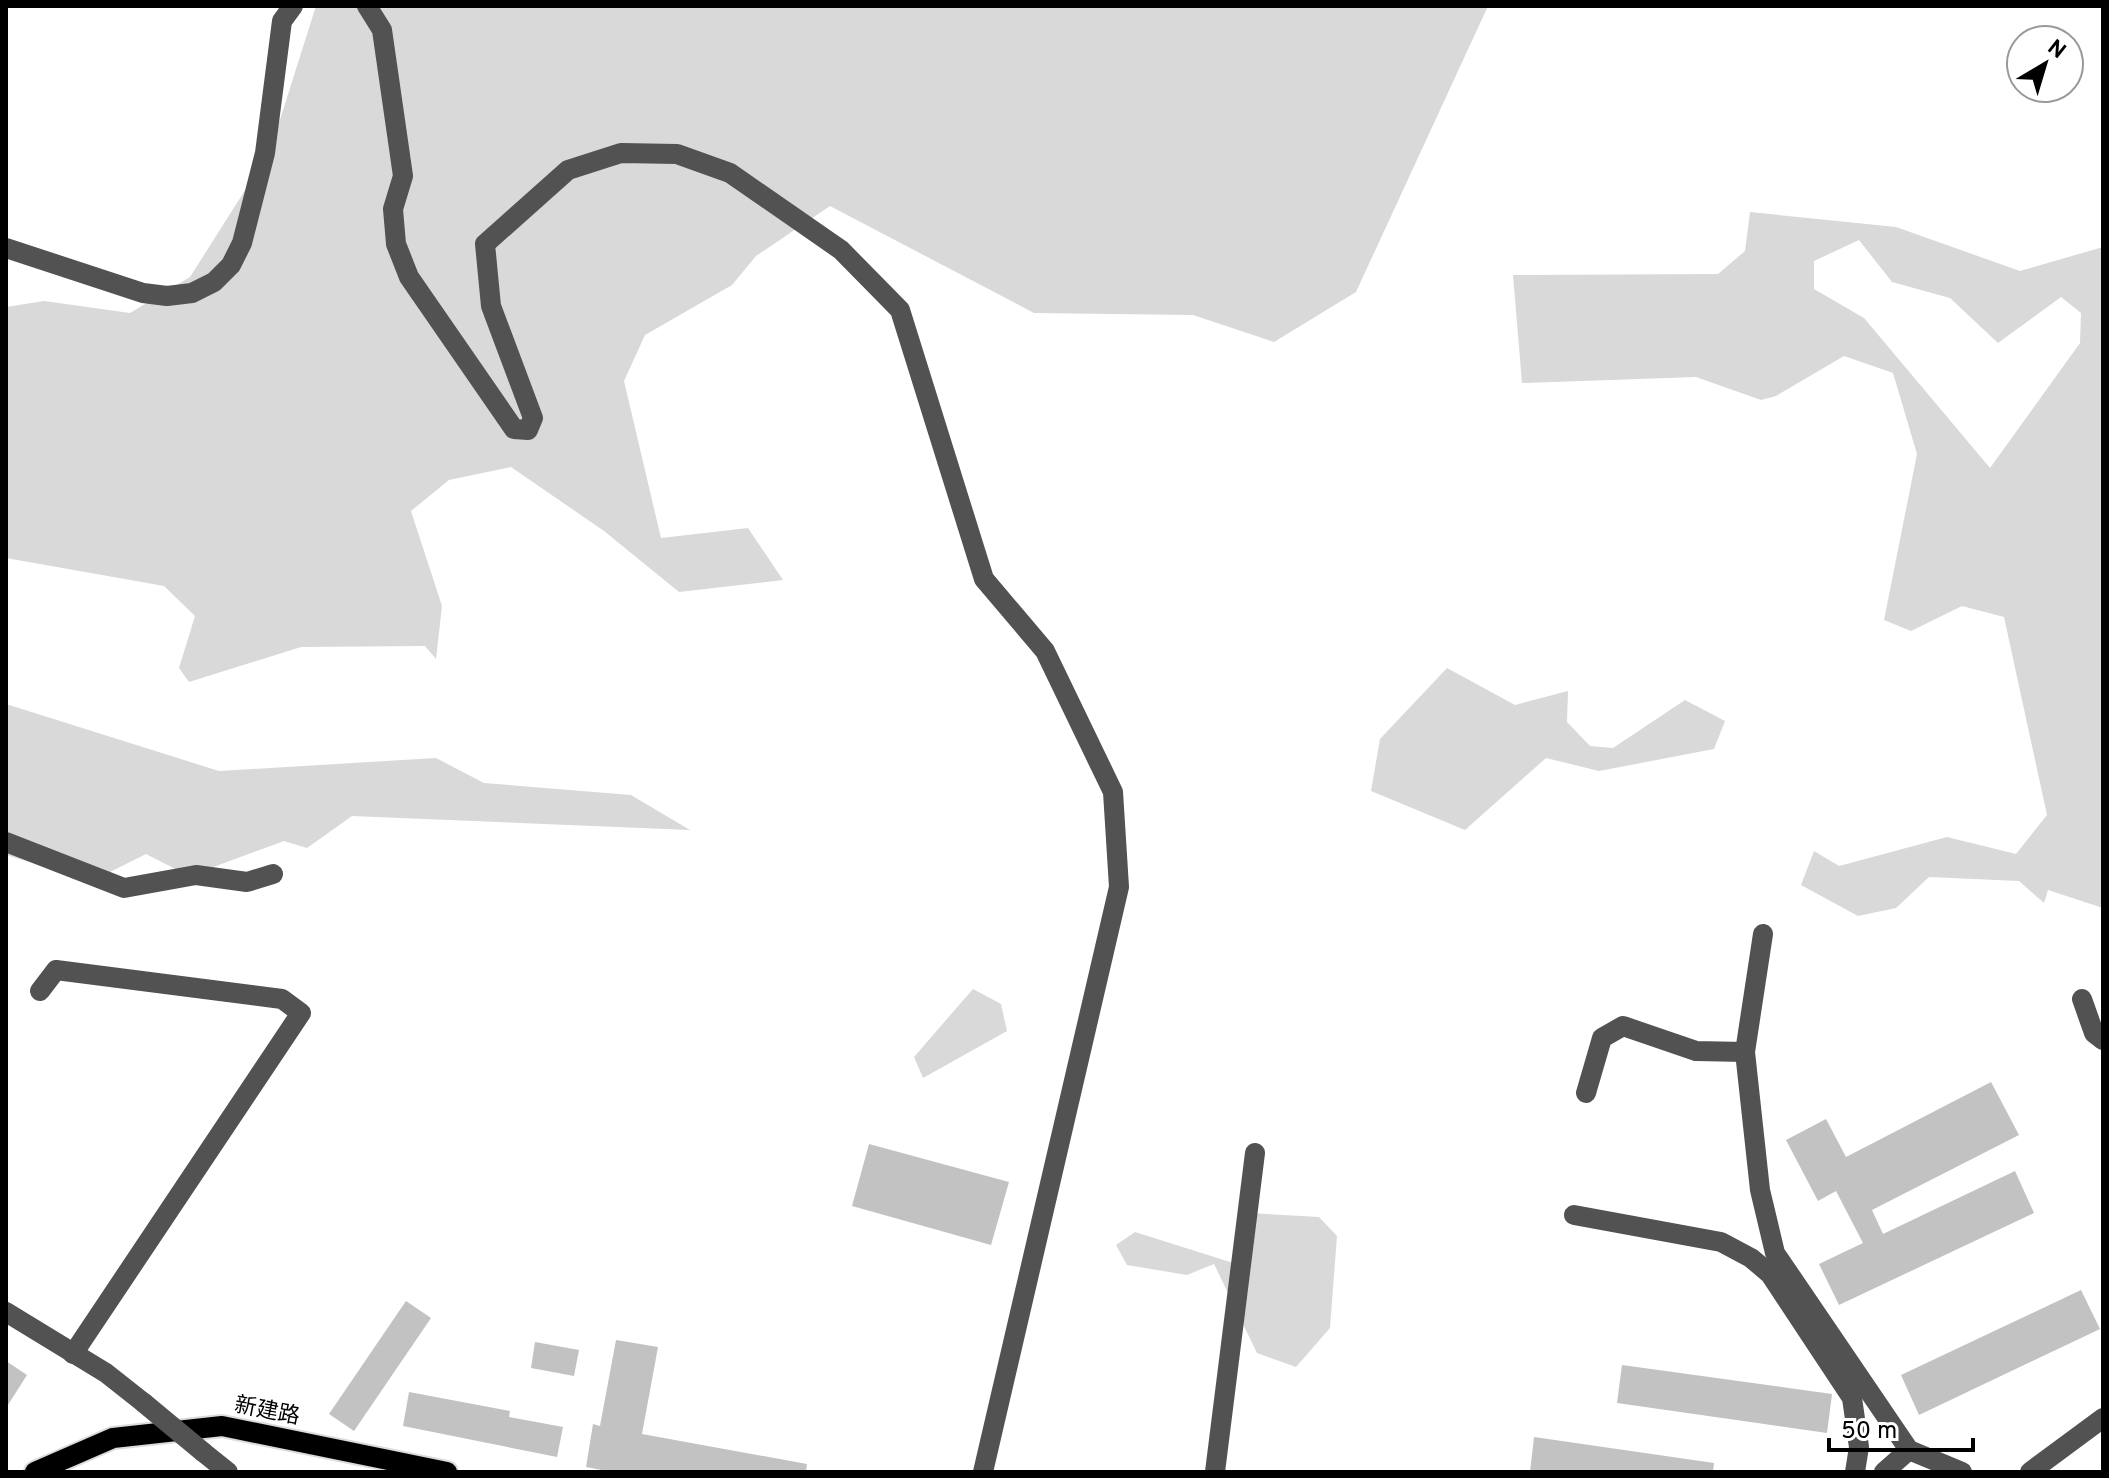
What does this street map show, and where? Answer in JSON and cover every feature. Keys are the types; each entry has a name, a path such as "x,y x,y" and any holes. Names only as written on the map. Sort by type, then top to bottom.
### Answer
{"main road":[{"name":"新建路","path":"35,1472 113,1438 222,1426 447,1472"}],"street":[{"path":"6,248 143,293 167,296 192,293 214,282 231,265 242,243 265,153 282,21 293,6"},
{"path":"367,6 382,30 402,162 403,176 393,209 396,244 409,277 514,429 528,430 533,418 491,306 485,244 568,170 621,153 677,154 730,173 841,250 900,310 984,579 1045,651 1113,792 1119,887 983,1472"},
{"path":"6,842 124,888 196,875 247,882 273,874"},
{"path":"1763,934 1745,1052 1760,1190 1775,1253 1909,1450 1962,1472"},
{"path":"40,991 56,970 282,999 301,1013 73,1354"},
{"path":"2082,999 2094,1033 2103,1040"},
{"path":"1586,1093 1602,1038 1623,1026 1696,1051 1745,1052"},
{"path":"1215,1472 1255,1153"},
{"path":"1574,1215 1721,1242 1751,1258 1770,1274 1852,1398 1859,1447 1855,1472"},
{"path":"6,1312 144,1403 228,1472"},
{"path":"2030,1472 2103,1418"},
{"path":"1884,1472 1909,1450"}],"shaded area":[{"path":"316,6 1488,6 1356,292 1274,342 1193,315 1034,313 830,206 756,256 732,285 645,335 624,381 661,538 748,528 783,580 679,592 604,531 511,467 449,480 411,511 442,606 436,659 425,646 301,647 189,682 179,668 195,616 164,586 6,558 6,307 44,301 130,313 190,277 270,151"},
{"path":"1750,212 1896,227 2020,271 2103,247 2103,908 2048,890 2044,903 2019,881 1929,877 1896,908 1858,916 1801,885 1814,851 1839,866 1947,837 2016,854 2047,815 2004,617 1962,606 1911,631 1884,620 1917,454 1893,373 1844,356 1776,396 1761,400 1696,377 1522,383 1513,275 1718,274 1745,251","holes":["1859,240 1892,282 1950,298 1998,343 2061,297 2081,313 2080,343 1990,468 1864,318 1814,289 1814,261"]},
{"path":"1447,668 1515,705 1568,691 1567,722 1590,746 1613,748 1685,700 1725,721 1714,749 1599,771 1546,758 1465,830 1371,791 1380,739"},
{"path":"6,704 219,771 436,758 484,783 631,795 690,830 352,816 307,848 284,841 189,876 146,854 92,881 6,855"},
{"path":"973,989 1001,1004 1007,1031 923,1078 914,1057"},
{"path":"1250,1213 1319,1217 1337,1236 1330,1328 1296,1367 1257,1353 1214,1264 1187,1275 1127,1265 1116,1245 1135,1232 1246,1267"}],"building":[{"path":"1991,1082 2019,1135 1872,1210 1883,1234 2015,1171 2034,1213 1839,1305 1819,1264 1863,1243 1836,1191 1818,1201 1786,1140 1826,1119 1846,1157"},
{"path":"869,1144 1009,1182 991,1245 852,1206"},
{"path":"2081,1290 2100,1329 1919,1415 1901,1375"},
{"path":"406,1301 431,1318 354,1431 329,1414"},
{"path":"616,1340 658,1347 642,1434 807,1464 806,1472 612,1472 586,1467 593,1424 600,1426"},
{"path":"535,1342 579,1350 574,1376 531,1368"},
{"path":"6,1361 27,1375 6,1408"},
{"path":"1622,1365 1832,1394 1827,1433 1617,1403"},
{"path":"409,1392 510,1411 509,1417 563,1427 557,1457 403,1426"},
{"path":"1534,1437 1714,1463 1713,1472 1530,1472"}]}
